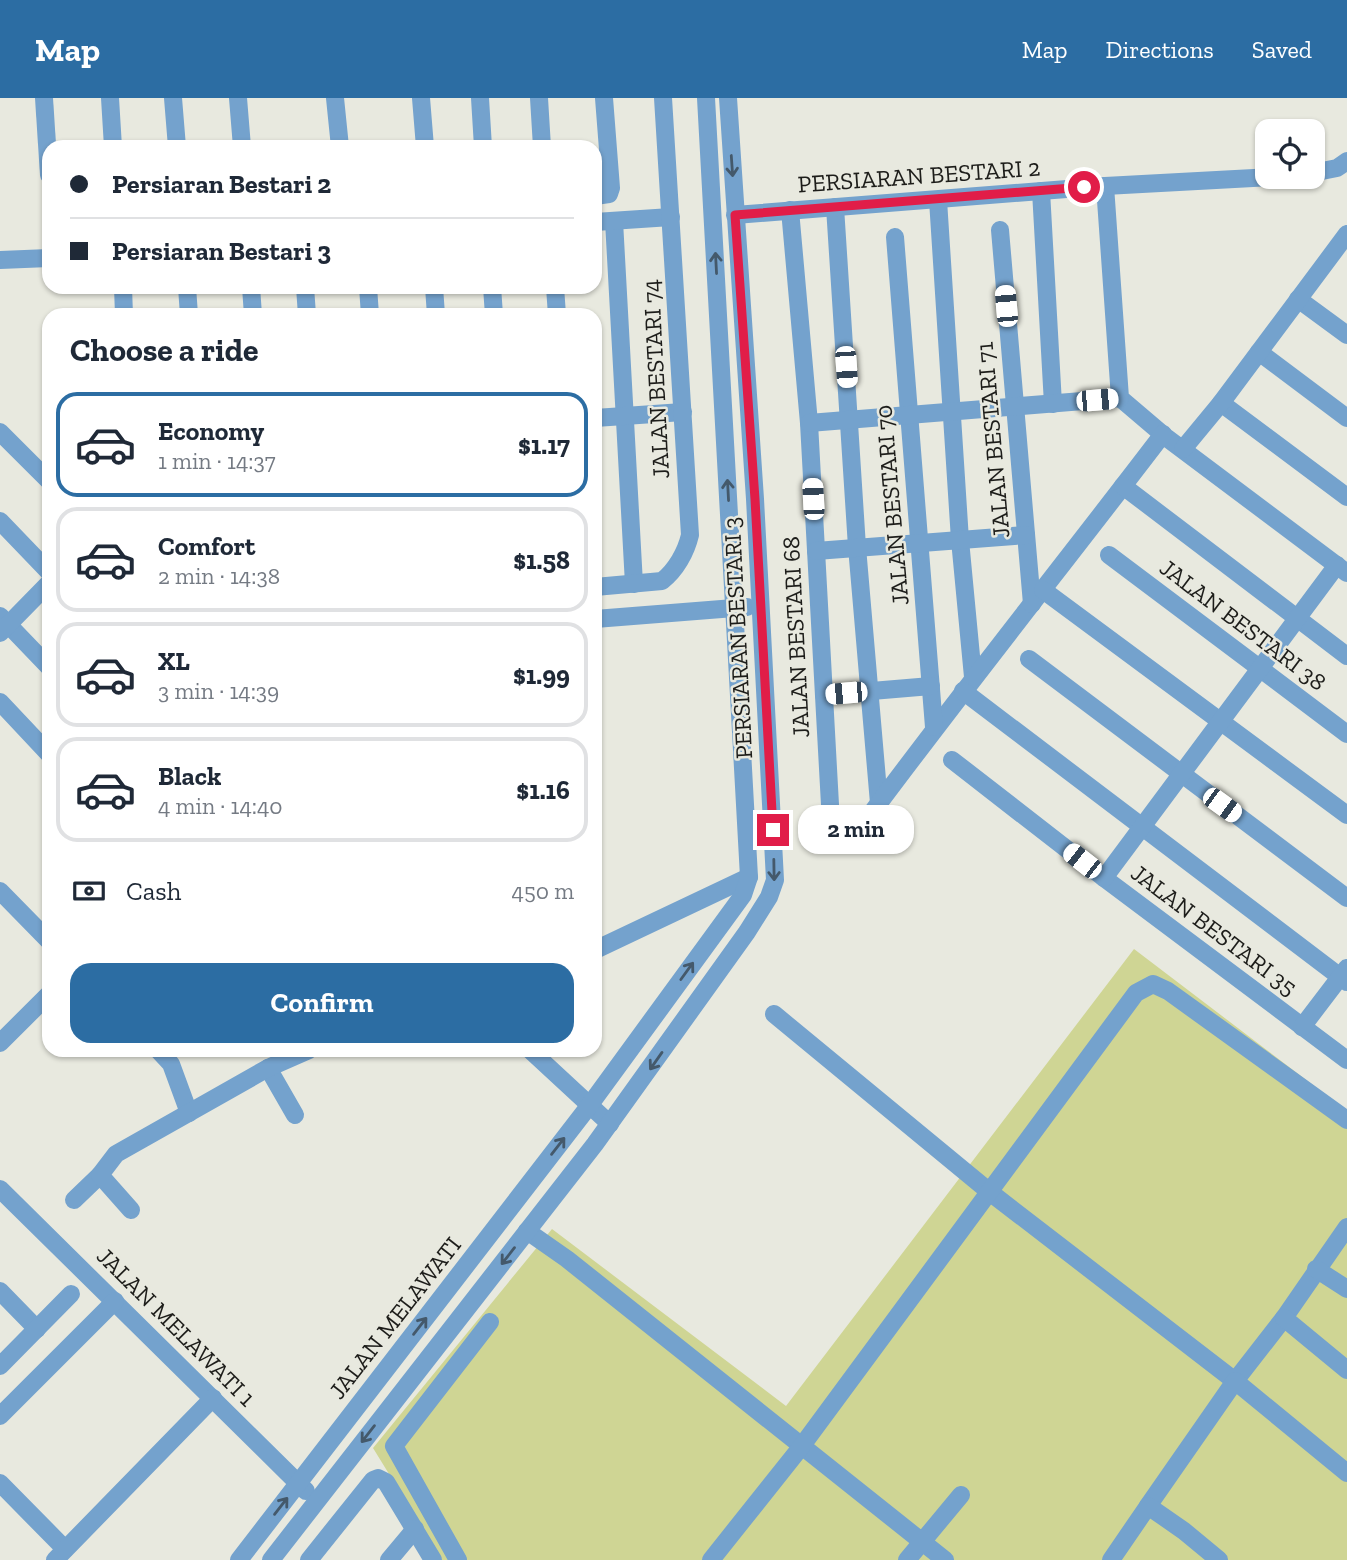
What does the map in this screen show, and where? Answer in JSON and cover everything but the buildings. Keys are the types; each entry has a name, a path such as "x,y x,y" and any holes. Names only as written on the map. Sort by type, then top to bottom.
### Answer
{"street":[{"path":"44,98 47,140"},
{"path":"110,98 113,140"},
{"path":"173,98 176,140"},
{"path":"238,98 241,140"},
{"path":"335,98 339,140"},
{"path":"421,98 424,140"},
{"path":"480,98 482,140"},
{"path":"539,98 542,140"},
{"path":"602,195 608,194 611,188 604,98"},
{"name":"JALAN BESTARI 74","path":"602,586 662,581 671,574 690,535 663,98"},
{"name":"PERSIARAN BESTARI 3","path":"589,1106 743,895 749,877 706,98"},
{"name":"PERSIARAN BESTARI 3","path":"610,1124 747,932 769,897 775,880 761,606 728,98"},
{"path":"1325,170 1337,168 1347,161"},
{"name":"PERSIARAN BESTARI 2","path":"735,215 1105,186 1255,178"},
{"path":"1105,186 1120,398"},
{"path":"1041,191 1053,404"},
{"path":"938,200 968,684 1142,827 1345,976 1301,1027"},
{"path":"835,207 857,547 879,803"},
{"name":"JALAN BESTARI 68","path":"790,210 809,423 831,823 840,835 853,838 879,803"},
{"path":"602,222 671,217"},
{"path":"614,221 634,584"},
{"name":"JALAN BESTARI 71","path":"1000,230 1026,535 1038,597"},
{"name":"JALAN BESTARI 70","path":"895,237 934,727"},
{"path":"1182,449 1221,403 1298,299 1344,246"},
{"path":"0,260 42,258"},
{"path":"1298,299 1347,335"},
{"path":"1259,352 1347,418"},
{"path":"809,423 1120,398 1165,436 1342,569 1298,618 1104,878"},
{"path":"1221,403 1347,497"},
{"path":"602,418 683,412"},
{"path":"0,432 42,474"},
{"path":"879,803 934,727 1165,436"},
{"path":"1123,486 1347,656"},
{"path":"0,522 42,565"},
{"path":"816,551 1026,535"},
{"name":"JALAN BESTARI 38","path":"1109,555 1347,734"},
{"path":"42,589 3,625 42,661"},
{"path":"1038,597 1221,721 1347,815"},
{"path":"602,618 761,606"},
{"path":"1029,659 1347,898"},
{"path":"824,695 931,686"},
{"path":"0,702 42,747"},
{"name":"JALAN BESTARI 35","path":"952,760 1347,1060"},
{"path":"602,947 749,877"},
{"path":"0,891 42,933"},
{"path":"711,1560 801,1447 1136,993 1153,984 1168,991 1347,1119"},
{"path":"0,1043 42,1001"},
{"path":"774,1014 991,1193 1194,1347 1347,1474"},
{"path":"164,1057 171,1064 189,1113"},
{"path":"74,1200 100,1175 116,1154 268,1068 293,1057"},
{"path":"537,1057 610,1124"},
{"path":"268,1068 295,1115"},
{"name":"JALAN MELAWATI","path":"239,1560 589,1106"},
{"name":"JALAN MELAWATI","path":"271,1560 610,1124"},
{"path":"100,1175 131,1210"},
{"name":"JALAN MELAWATI 1","path":"0,1189 316,1502"},
{"path":"1111,1560 1235,1381 1284,1318 1347,1227"},
{"path":"527,1231 567,1259 945,1560"},
{"path":"1316,1269 1347,1289"},
{"path":"0,1291 37,1329"},
{"path":"0,1366 71,1294"},
{"path":"0,1416 115,1301"},
{"path":"1284,1318 1347,1370"},
{"path":"458,1560 394,1446 490,1322"},
{"path":"0,1483 60,1555 213,1398"},
{"path":"309,1560 373,1480 378,1478 386,1482 433,1560"},
{"path":"906,1560 961,1494"},
{"path":"1148,1506 1219,1560"},
{"path":"390,1560 415,1529"}],"green space":[{"path":"1134,949 1347,1111 1347,1560 442,1560 373,1448 552,1229 786,1406"}],"route":[{"path":"773,830 755,499 735,215 1084,187"}]}
